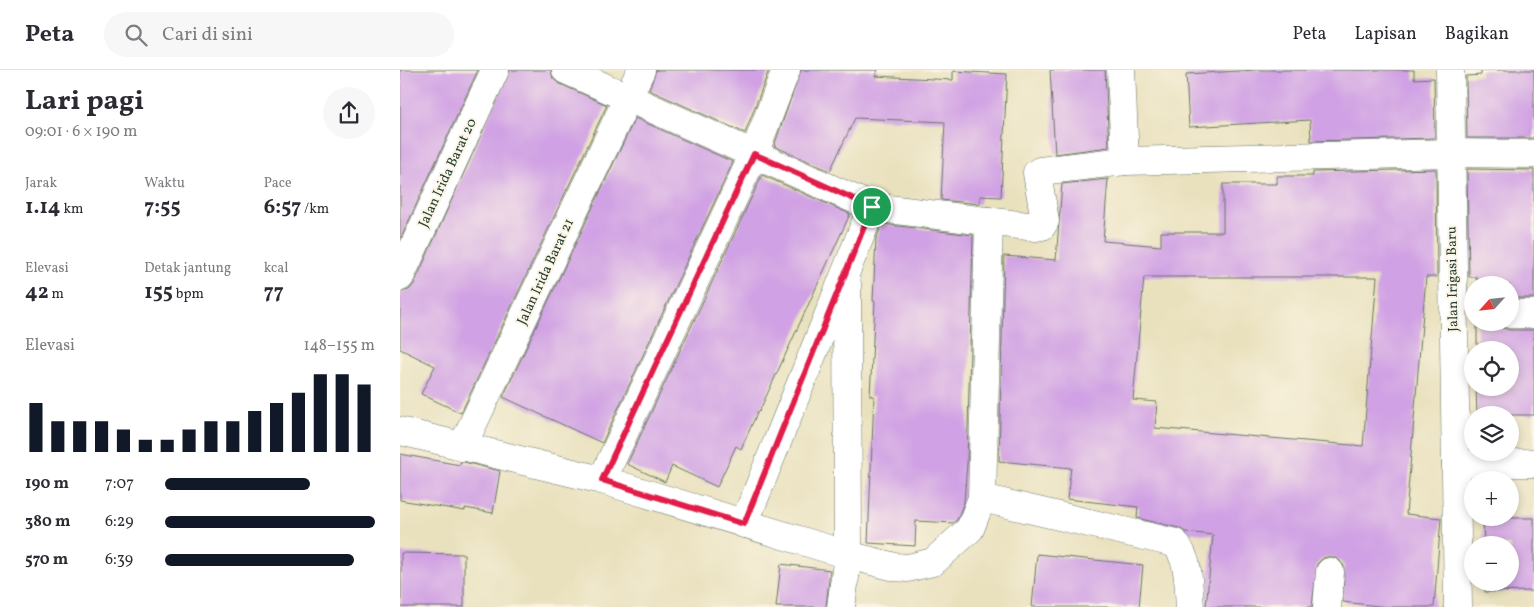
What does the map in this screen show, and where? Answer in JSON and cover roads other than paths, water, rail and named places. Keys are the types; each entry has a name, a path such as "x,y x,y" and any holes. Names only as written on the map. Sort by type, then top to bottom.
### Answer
{"street":[{"name":"Jalan Irida Barat 20","path":"400,277 495,70"},
{"path":"566,70 872,207 989,222 1042,226 1045,220 1037,174 1040,171 1126,161 1451,153 1534,154"},
{"name":"Jalan Irida Barat 21","path":"462,447 629,97 640,70"},
{"path":"602,480 754,154 786,70"},
{"path":"1121,70 1126,161"},
{"name":"Jalan Irigasi Baru","path":"1450,70 1451,153 1463,314 1456,464 1458,607"},
{"path":"744,524 872,207"},
{"path":"400,431 602,480 848,555 908,568 933,562 970,529 982,498 989,222"},
{"path":"841,607 848,555 846,271"},
{"path":"1519,314 1534,314"},
{"path":"1456,464 1534,463"},
{"path":"982,498 1174,543 1183,553 1187,565 1190,607"},
{"path":"1327,607 1330,572"}]}
